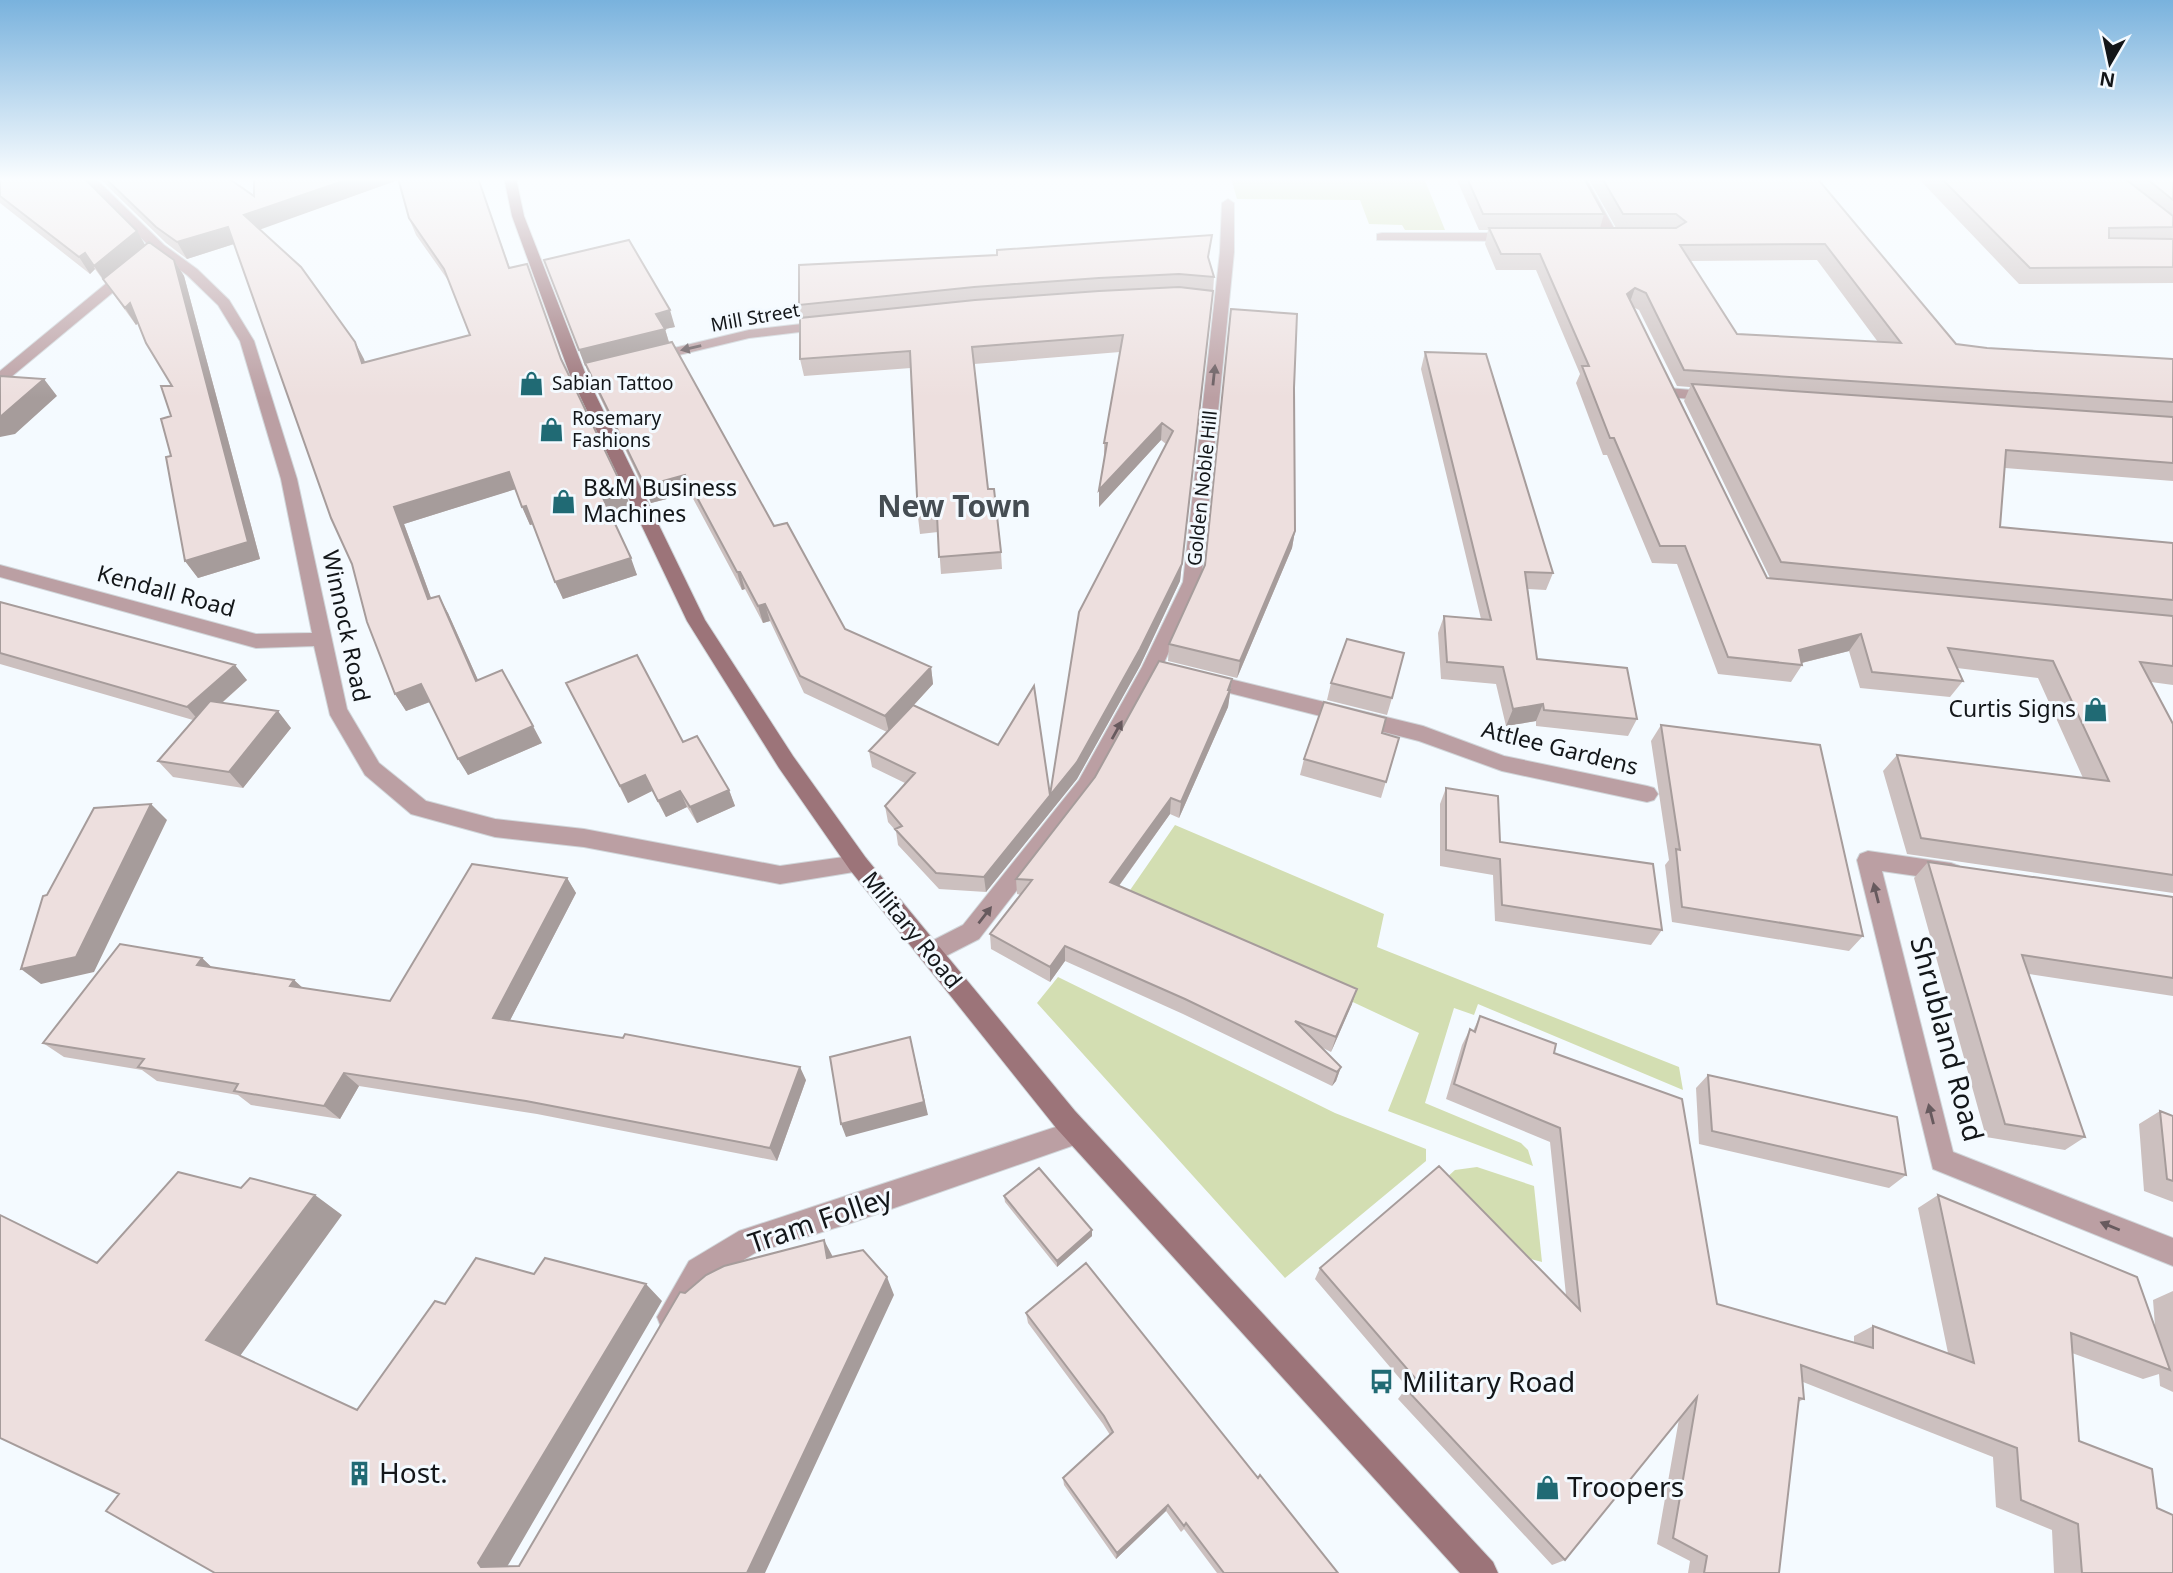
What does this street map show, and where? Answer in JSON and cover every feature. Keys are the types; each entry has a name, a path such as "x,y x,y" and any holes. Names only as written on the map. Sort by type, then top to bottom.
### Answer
{"street":[{"name":"Winnock Road","path":"146,251 149,256 192,272 224,303 247,341 289,479 337,710 372,769 419,808 495,828 584,838 780,875 858,864"},
{"name":"Military Road","path":"533,251 584,374 695,621 786,762 858,864 1077,1132 1482,1573"},
{"name":"Golden Noble Hill","path":"930,953 971,932 1086,786 1159,669 1192,582 1216,300 1227,251"},
{"path":"0,380 149,256"},
{"name":"Mill Street","path":"630,363 749,334 844,324"},
{"path":"1668,393 1734,398"},
{"name":"Kendall Road","path":"0,570 257,641 323,639"},
{"name":"Attlee Gardens","path":"1192,677 1423,734 1502,763 1647,794"},
{"name":"Shrubland Road","path":"1974,875 1868,860 1942,1160 2173,1252"},
{"name":"Tram Folley","path":"656,1341 699,1271 750,1241 1077,1132"}],"green space":[{"path":"1175,825 1384,914 1377,947 1679,1067 1683,1090 1478,1004 1474,1015 1454,1008 1425,1103 1521,1143 1528,1150 1533,1166 1388,1111 1419,1033 1126,896"},
{"path":"1058,977 1335,1113 1426,1149 1426,1161 1285,1278 1037,1003"},
{"path":"1477,1167 1534,1186 1542,1262 1523,1257 1445,1179 1455,1170"}],"building":[{"path":"72,251 112,251 94,266 85,253 79,257"},
{"path":"137,251 162,251 174,260 248,542 185,561 166,457 171,456 161,419 171,416 161,386 172,386 146,343 130,303 125,308 103,279"},
{"path":"237,251 284,251 301,267 355,342 362,363 470,335 444,269 432,251 503,251 509,268 527,264 561,359 625,492 603,498 631,558 555,582 526,506 522,507 509,472 394,507 428,599 439,596 476,681 502,670 533,726 458,759 421,684 395,694 367,622 352,564 331,518"},
{"path":"581,251 636,251 670,310 656,314 665,329 579,350 544,260"},
{"path":"997,251 1209,251 1214,277 1179,274 1099,278 974,287 799,305 799,265 997,255"},
{"path":"1500,251 1684,251 1737,334 1901,343 1831,251 1878,251 1956,344 2173,359 2173,402 1684,370 1646,293 1635,288 1627,294 1767,578 2173,616 2173,666 2140,662 2173,724 2173,875 1921,838 1897,755 2109,781 2053,661 1948,648 1963,681 1872,672 1861,634 1799,650 1802,665 1728,657 1685,546 1660,546 1614,438 1610,438 1582,366 1589,366 1540,254 1501,254"},
{"path":"2014,251 2173,251 2173,267 2030,268"},
{"path":"1179,287 1213,291 1182,564 1140,649 1077,762 984,877 936,873 895,829 902,826 885,806 915,773 869,751 913,705 998,745 1034,686 1050,795 1079,612 1173,431 1162,423 1099,490 1107,443 1104,443 1123,335 972,347 988,489 994,489 1001,552 939,557 937,515 918,517 910,351 800,359 800,318 975,300"},
{"path":"1231,309 1297,314 1294,388 1295,531 1240,661 1169,644 1205,565"},
{"path":"672,342 774,526 787,523 845,629 931,667 885,716 800,676 765,604 758,606 685,475 645,486 585,363"},
{"path":"1425,352 1486,354 1553,573 1525,572 1537,659 1627,668 1637,719 1544,710 1543,704 1513,709 1503,667 1447,662 1444,616 1491,620"},
{"path":"0,376 44,379 0,417"},
{"path":"1692,384 2173,417 2173,463 2006,450 2000,527 2173,543 2173,600 1781,562"},
{"path":"0,602 235,665 187,707 0,653"},
{"path":"1347,639 1404,653 1392,698 1331,683"},
{"path":"637,655 683,742 697,736 729,790 690,807 680,791 658,801 645,775 620,786 566,683"},
{"path":"1159,661 1232,679 1230,690 1181,802 1171,798 1110,882 1357,989 1336,1037 1295,1021 1341,1067 1337,1072 1185,999 1065,946 1050,967 990,934 1032,880 1016,879 1095,777"},
{"path":"210,701 278,711 229,772 158,761"},
{"path":"1324,702 1386,718 1382,733 1399,738 1386,782 1304,759"},
{"path":"1661,725 1820,745 1863,936 1682,907 1676,849 1680,850"},
{"path":"1446,788 1498,796 1500,842 1653,864 1662,930 1502,905 1500,859 1446,850"},
{"path":"151,804 76,957 21,969 43,896 47,895 94,808"},
{"path":"1928,862 2173,897 2173,978 2022,955 2085,1137 2005,1124"},
{"path":"472,864 567,878 493,1018 623,1038 625,1034 800,1067 770,1148 526,1101 344,1073 324,1106 234,1091 238,1084 138,1067 144,1059 43,1043 120,944 202,958 197,965 294,980 290,986 390,1001"},
{"path":"1480,1016 1556,1044 1554,1053 1682,1099 1717,1304 1873,1348 1873,1326 1974,1363 1938,1195 2137,1277 2170,1370 2071,1333 2079,1441 2152,1469 2157,1508 2173,1515 2173,1573 2082,1573 2078,1524 2021,1500 2017,1448 1801,1365 1804,1399 1799,1398 1779,1573 1704,1573 1707,1556 1673,1538 1697,1397 1565,1560 1406,1389 1415,1378 1320,1268 1439,1166 1580,1310 1560,1128 1454,1084 1470,1029 1475,1032"},
{"path":"910,1037 924,1102 841,1124 830,1057"},
{"path":"1708,1075 1897,1117 1906,1175 1712,1131"},
{"path":"2160,1111 2173,1116 2173,1181 2167,1179"},
{"path":"1039,1168 1092,1230 1057,1261 1004,1196"},
{"path":"178,1172 241,1188 250,1178 315,1195 206,1340 357,1410 435,1301 445,1304 476,1258 534,1274 545,1258 646,1284 478,1563 481,1567 519,1566 680,1292 685,1293 706,1275 724,1266 824,1240 827,1258 863,1250 887,1277 747,1573 215,1573 106,1511 119,1494 0,1438 0,1215 97,1263"},
{"path":"1086,1263 1258,1478 1260,1475 1338,1573 1224,1573 1186,1523 1184,1526 1168,1505 1117,1553 1063,1478 1113,1432 1104,1416 1026,1313"}],"place":[{"name":"Sabian Tattoo","path":"532,383"},
{"name":"Rosemary Fashions","path":"552,429"},
{"name":"B&M Business Machines","path":"563,501"},
{"name":"Curtis Signs","path":"2096,709"},
{"name":"Military Road","path":"1382,1382"},
{"name":"Host.","path":"359,1473"},
{"name":"Troopers","path":"1547,1487"}],"district":[{"name":"New Town","path":"954,507"}]}
